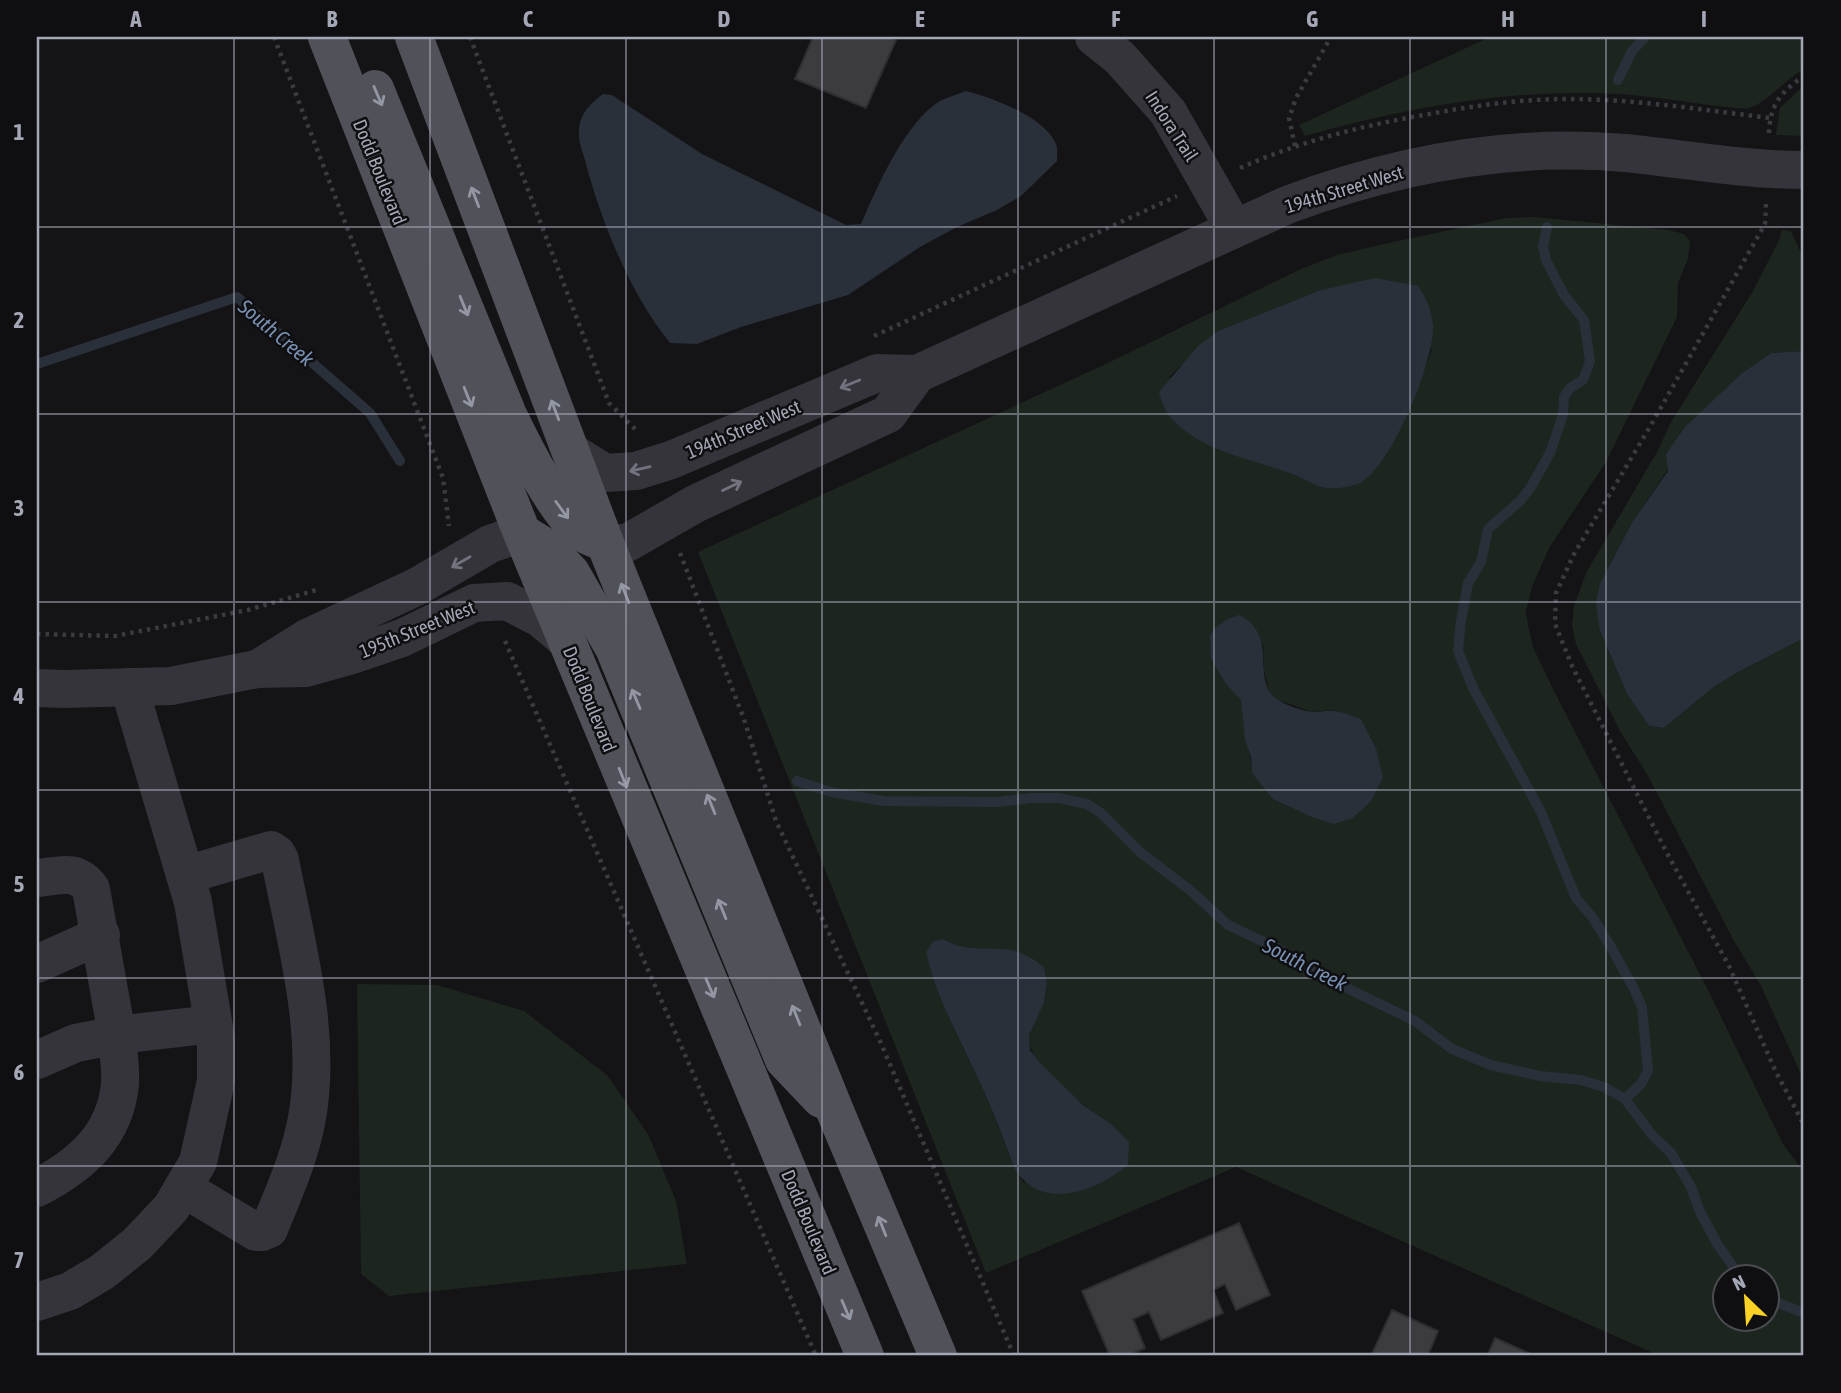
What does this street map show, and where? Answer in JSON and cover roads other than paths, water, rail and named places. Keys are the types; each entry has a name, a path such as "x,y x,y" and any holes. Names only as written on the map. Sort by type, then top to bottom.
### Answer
{"main road":[{"name":"Dodd Boulevard","path":"327,37 522,533 865,1356"},
{"path":"345,37 356,46 376,91 508,415 523,445 564,514 582,533 605,543"},
{"path":"414,37 605,543 837,1116 938,1356"},
{"path":"522,533 547,548 571,573 614,648 784,1060 837,1116"}],"street":[{"name":"Indora Trail","path":"1094,37 1120,58 1168,112 1234,228"},
{"name":"194th Street West","path":"571,453 605,473 636,471 671,460 877,373 916,374 1287,205 1361,180 1430,164 1496,154 1603,152 1749,168 1804,170"},
{"path":"605,543 627,543 695,504 888,414 916,374"},
{"name":"195th Street West","path":"257,669 307,638 418,586 490,544 522,533"},
{"name":"195th Street West","path":"37,688 171,686 257,669 306,668 402,638 474,603 507,601 540,618 566,640"},
{"path":"37,1302 71,1291 102,1272 137,1244 171,1208 198,1162 216,1082 213,1024 186,875 129,687"},
{"path":"183,1188 257,1232 269,1228 298,1158 307,1116 311,1070 305,997 277,854 271,850 186,875"},
{"path":"37,878 76,875 84,879 94,900 117,1035 120,1083 114,1116 91,1152 59,1177 37,1188"},
{"path":"37,964 101,935"},
{"path":"37,1060 76,1043 117,1035 213,1024"}],"waterway":[{"path":"1618,80 1632,51 1645,37"},
{"path":"1547,227 1543,246 1546,260 1564,295 1584,320 1590,361 1583,380 1570,388 1564,397 1563,415 1550,453 1531,487 1520,501 1488,529 1481,562 1468,583 1458,651 1473,688 1541,812 1576,898 1593,918 1611,947 1642,1007 1648,1071 1641,1084 1625,1099"},
{"name":"South Creek","path":"37,364 237,297 370,413 400,461"},
{"name":"South Creek","path":"797,781 831,792 883,801 998,802 1058,798 1087,804 1101,813 1140,852 1191,891 1228,925 1281,950 1299,965 1415,1021 1452,1049 1491,1065 1540,1076 1581,1080 1604,1087 1625,1099 1652,1135 1671,1153 1691,1187 1700,1212 1731,1264"},
{"name":"South Creek","path":"1782,1304 1804,1313"}]}
